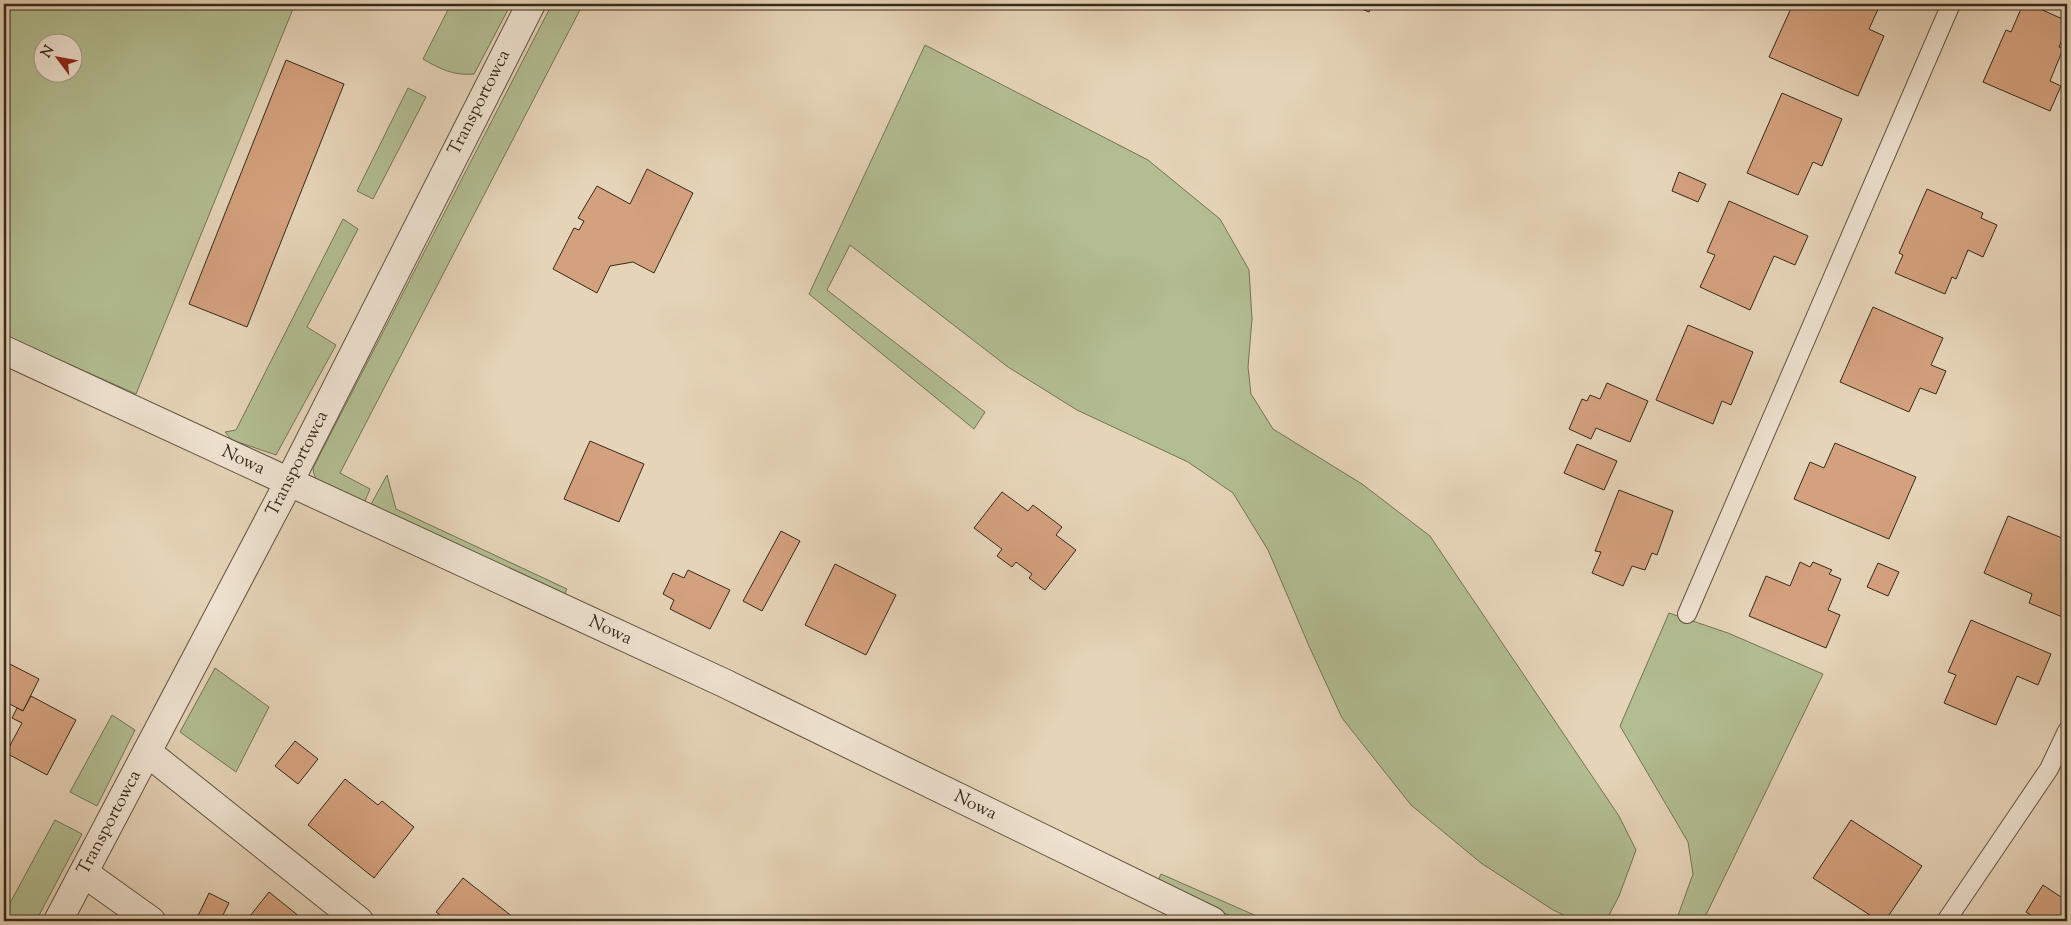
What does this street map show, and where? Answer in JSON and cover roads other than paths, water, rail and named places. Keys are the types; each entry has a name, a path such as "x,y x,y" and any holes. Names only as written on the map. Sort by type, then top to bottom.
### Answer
{"street":[{"name":"Transportowca","path":"58,921 289,482 530,4"},
{"name":"Nowa","path":"4,350 715,679 1212,921"},
{"path":"147,752 359,921"},
{"path":"84,873 151,921"}],"lane":[{"path":"1687,614 1951,4"},
{"path":"1946,921 2049,769 2067,731"}]}
